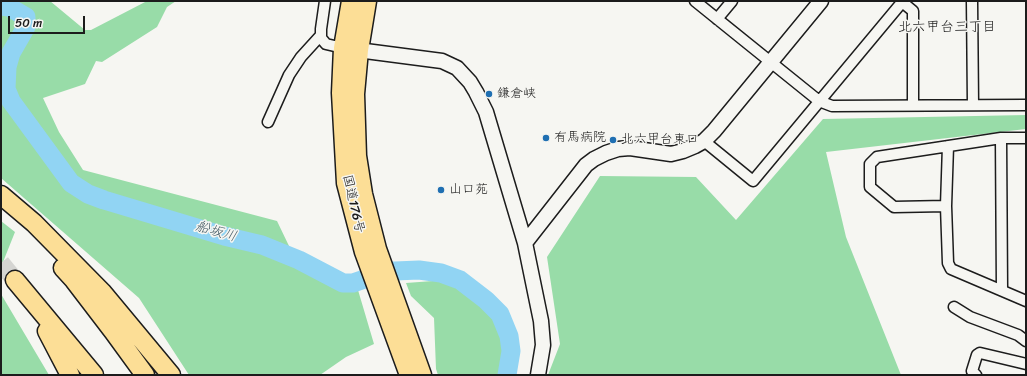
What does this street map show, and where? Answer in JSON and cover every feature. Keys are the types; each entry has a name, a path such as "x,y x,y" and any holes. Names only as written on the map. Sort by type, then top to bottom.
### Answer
{"highway":[{"name":"国道176号","path":"351,1 351,49"},
{"name":"国道176号","path":"367,1 351,49 341,93 346,184 384,291 409,375"},
{"path":"1,195 34,223 102,292 171,375"},
{"path":"1,205 74,280 145,375"},
{"path":"14,280 94,375"},
{"name":"国道176号","path":"384,291 422,375"},
{"path":"30,300 70,375"}],"street":[{"path":"324,1 321,38 326,44 351,49 442,61 457,68 470,82 486,112 525,243 541,321 543,345 538,375"},
{"path":"695,1 819,101 832,106 1026,105"},
{"path":"717,19 732,1"},
{"path":"525,243 586,165 606,152 624,149 671,154 683,152 704,141 714,131 821,1"},
{"path":"704,141 752,182 903,1 913,11 913,105"},
{"path":"972,1 973,105"},
{"path":"268,122 289,75 301,57 321,35"},
{"path":"946,206 894,207 870,187 870,164 877,156 1001,138 1026,138"},
{"path":"1001,138 1002,290"},
{"path":"948,146 946,206 948,263 951,269 1026,301"},
{"path":"954,307 970,317 1018,336 1026,341"},
{"path":"976,375 972,371 977,355 980,353 1026,364"}],"green space":[{"path":"1,1 50,1 85,30 91,30 147,1 176,1 167,7 157,27 102,62 96,61 85,84 43,98 59,132 83,170 277,221 301,271 358,290 374,344 346,357 320,375 189,375 139,298 1,178"},
{"path":"1026,115 1026,129 826,152 846,237 901,375 548,375 560,344 547,257 600,176 696,177 736,220 823,119"},
{"path":"1,221 15,232 1,267"},
{"path":"446,280 489,306 505,344 503,375 438,375 436,369 434,318 411,296 406,283"},
{"path":"1,294 49,375 1,375"}],"waterway":[{"name":"船坂川","path":"1,6 9,7 26,17 26,27 11,53 7,67 6,89 11,101 71,183 88,194 104,200 224,236 262,245 299,260 343,283 353,283 382,273 419,270 441,273 460,280 486,300 500,314 509,336 511,351 507,375"}],"tunnel":[{"path":"1,263 15,280"}],"place":[{"name":"鎌倉峡","path":"489,94"},
{"name":"有馬病院","path":"546,138"},
{"name":"北六甲台東口","path":"613,140"},
{"name":"山口苑","path":"441,190"}],"district":[{"name":"北六甲台三丁目","path":"947,27"}]}
